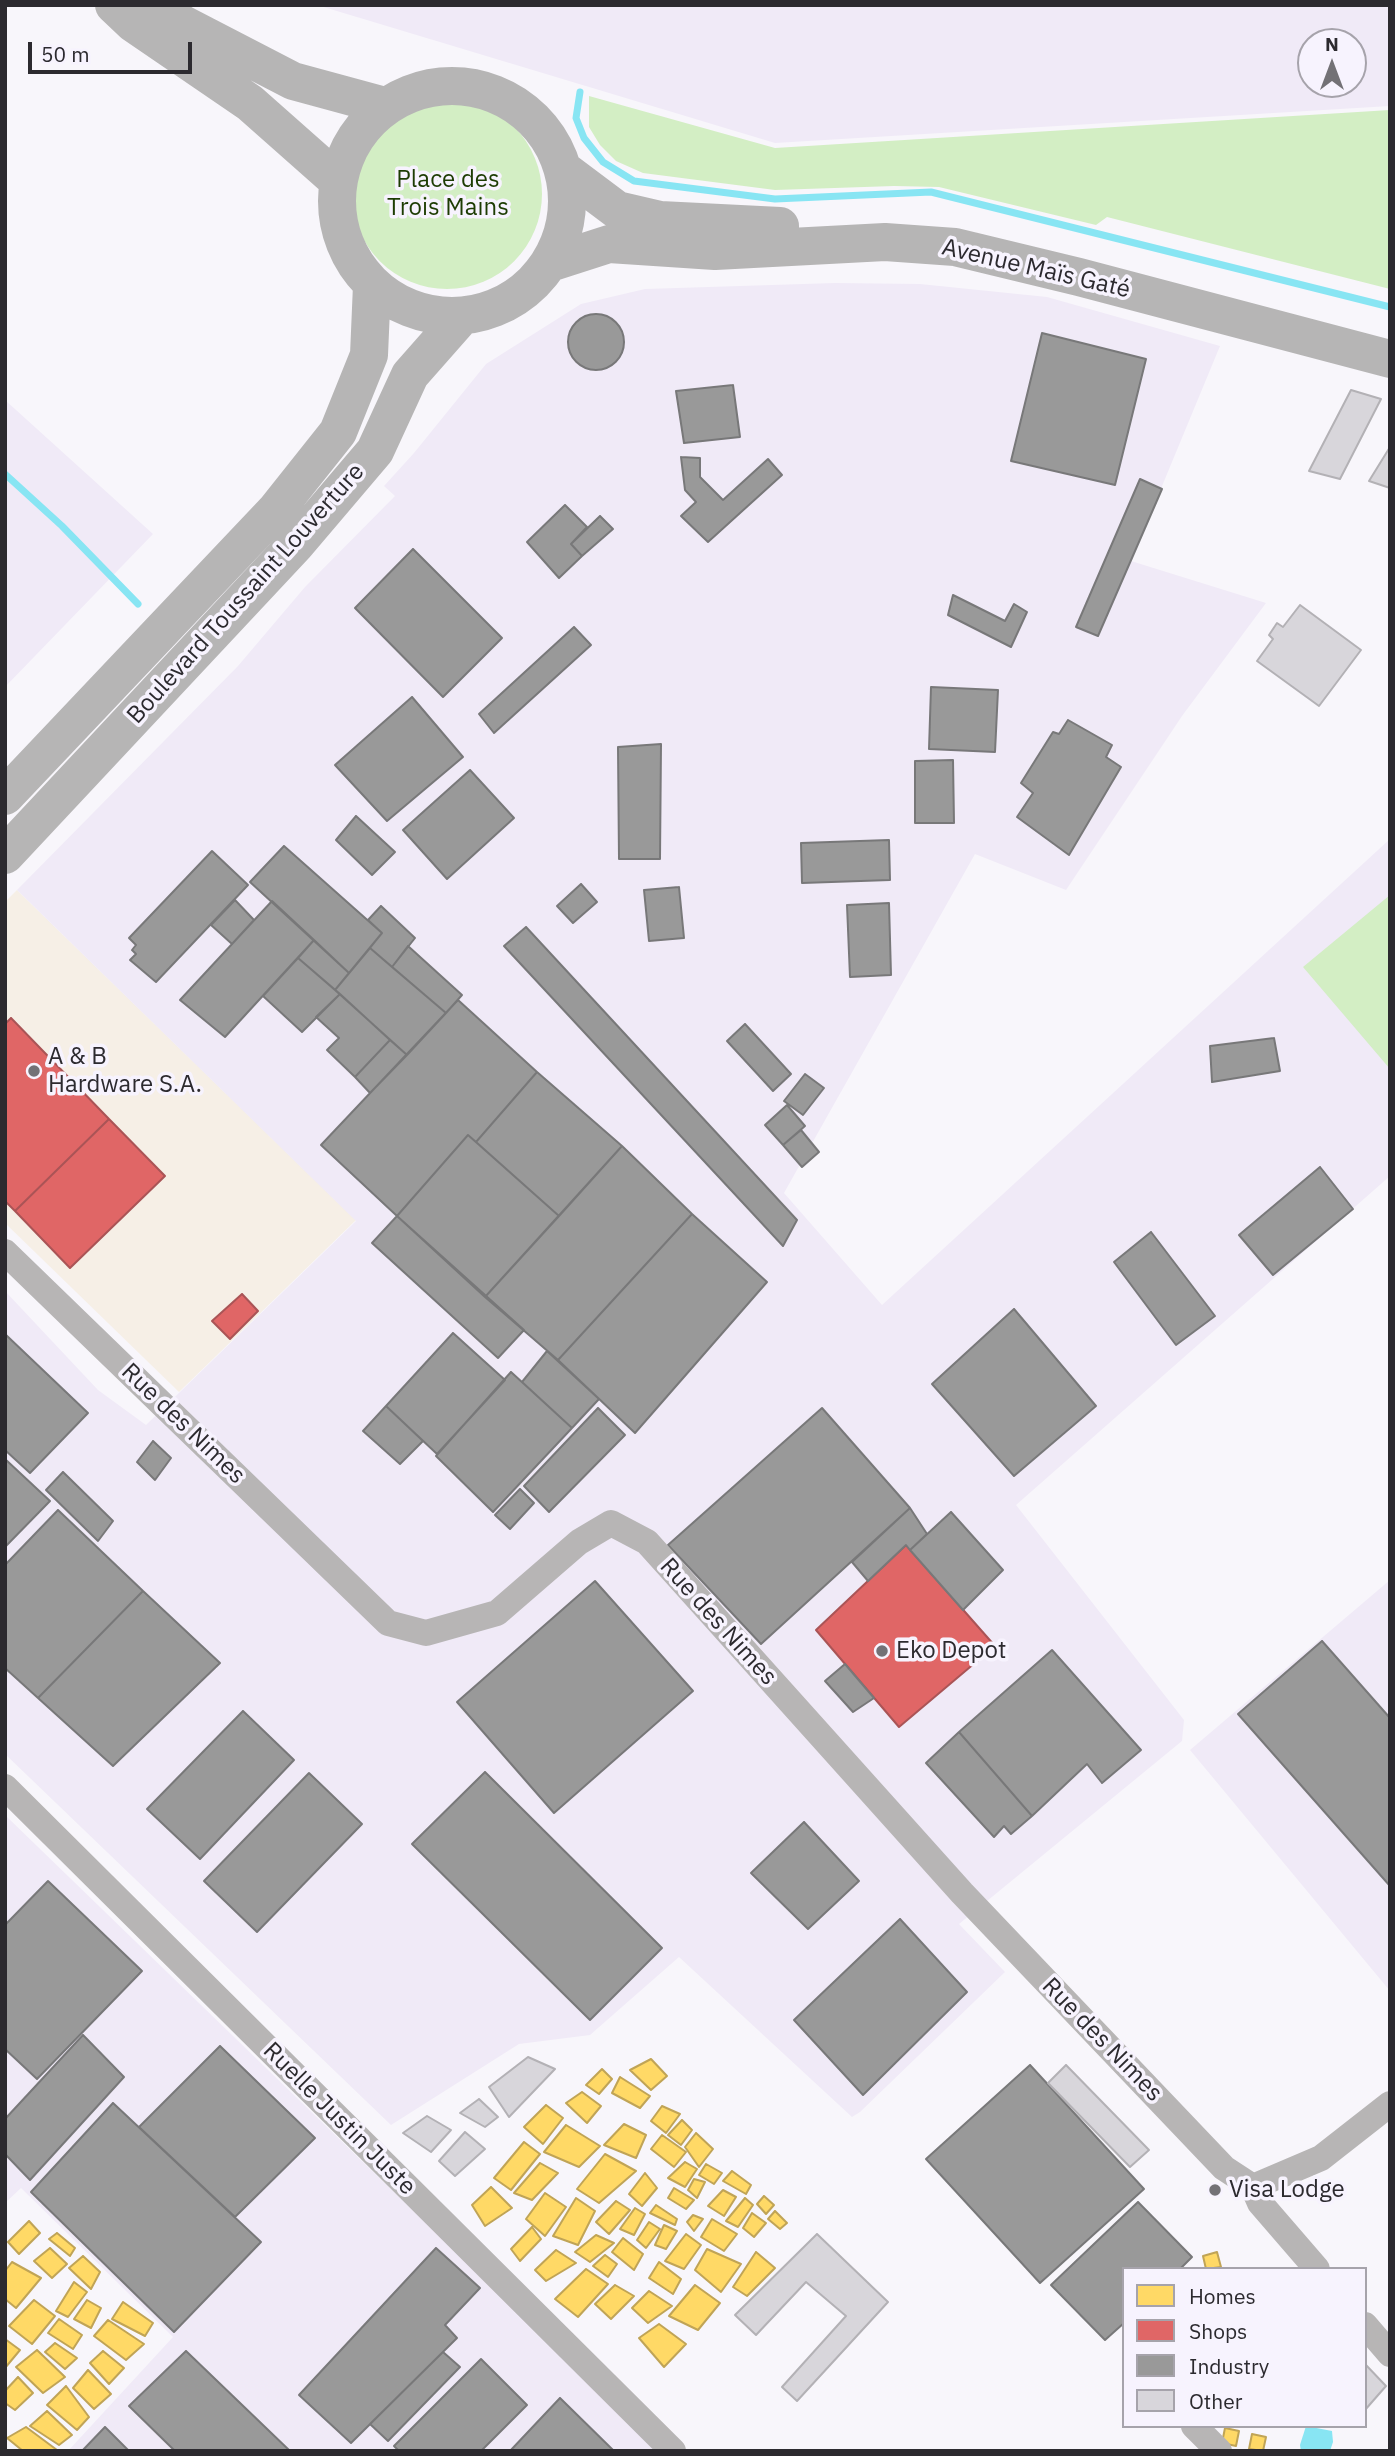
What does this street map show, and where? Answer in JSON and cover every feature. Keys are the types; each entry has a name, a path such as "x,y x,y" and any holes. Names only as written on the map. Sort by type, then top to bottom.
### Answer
{"main road":[{"path":"114,5 133,23 250,103 337,180"},
{"path":"159,5 181,23 293,81 385,106"},
{"path":"456,85 492,92 524,110 550,137 565,171 569,203 564,234 550,263 527,289 497,307 462,316 430,314 399,304 372,285 349,255 345,243 337,218 337,180 347,151 363,126 385,106 419,90 456,85"},
{"name":"Avenue Maïs Gaté","path":"565,171 617,210 660,220 804,227 913,221 966,226 1390,339"},
{"name":"Avenue Maïs Gaté","path":"550,263 609,244 715,251 885,242 955,247 1390,359"},
{"name":"Boulevard Toussaint Louverture","path":"5,796 276,510 338,432 369,355 372,285"},
{"name":"Boulevard Toussaint Louverture","path":"5,855 286,554 375,451 410,375 462,316"}],"street":[{"name":"Rue des Nimes","path":"5,1252 388,1623 426,1633 497,1613 579,1542 611,1523 647,1542 962,1893 1224,2168 1253,2187"},
{"name":"Ruelle Justin Juste","path":"5,1787 673,2451"},
{"path":"1315,2267 1260,2203 1253,2187 1321,2158 1390,2104"},
{"path":"1367,2327 1390,2354"},
{"path":"1196,2428 1219,2451"}],"shaded area":[{"path":"317,5 1390,5 1390,106 775,143"},
{"path":"835,283 920,284 1047,297 1220,346 1131,561 1266,603 1182,716 1066,890 975,854 784,1193 882,1305 1390,839 1390,1176 1016,1505 1184,1720 1182,1741 959,1924 1005,1972 860,2112 852,2117 679,1957 590,2035 519,2044 391,2125 5,1754 5,1291 98,1390 146,1425 356,1221 17,890 238,666 305,587 395,496 384,486 486,364 581,304 645,289"},
{"path":"5,400 153,534 5,687"},
{"path":"17,890 356,1220 179,1392 5,1223 5,902"},
{"path":"1390,1580 1390,1991 1190,1750"},
{"path":"5,1815 658,2451 68,2451 173,2337 21,2188 5,2203"}],"green space":[{"path":"589,96 775,148 1390,110 1390,289 1107,217 1096,225 939,187 775,190 643,173 616,161 600,145 589,127"},
{"name":"Place des Trois Mains","path":"447,99 466,100 484,106 515,126 535,157 541,175 541,213 535,231 515,262 484,282 466,288 447,289 428,288 410,282 379,262 359,231 353,213 352,194 353,175 359,157 379,126 410,106 428,100"},
{"path":"1390,895 1390,1069 1303,967"}],"water":[{"path":"1305,2428 1332,2431 1330,2451 1301,2451 1300,2445"}],"building: Homes":[{"path":"651,2059 667,2076 651,2090 630,2070"},
{"path":"602,2069 612,2079 599,2094 586,2085"},
{"path":"620,2077 650,2096 640,2108 612,2093"},
{"path":"582,2092 601,2106 587,2123 566,2103"},
{"path":"546,2105 563,2118 543,2144 524,2127"},
{"path":"662,2106 680,2114 666,2133 651,2121"},
{"path":"682,2120 692,2130 681,2145 668,2135"},
{"path":"624,2124 646,2135 636,2158 604,2145"},
{"path":"566,2125 600,2146 579,2167 544,2152"},
{"path":"696,2133 713,2149 699,2167 685,2147"},
{"path":"662,2135 686,2152 674,2167 651,2149"},
{"path":"524,2142 540,2154 511,2190 494,2178"},
{"path":"605,2154 636,2171 599,2203 577,2189"},
{"path":"685,2162 697,2169 685,2187 668,2178"},
{"path":"540,2163 558,2173 532,2200 514,2193"},
{"path":"706,2164 722,2173 714,2184 699,2175"},
{"path":"732,2171 751,2185 746,2194 723,2181"},
{"path":"645,2173 657,2188 642,2206 629,2194"},
{"path":"694,2179 705,2182 697,2198 688,2190"},
{"path":"491,2187 512,2208 485,2226 472,2205"},
{"path":"674,2188 694,2200 686,2209 668,2198"},
{"path":"723,2190 736,2197 724,2216 708,2206"},
{"path":"545,2193 566,2207 545,2236 526,2219"},
{"path":"764,2196 774,2205 766,2214 757,2204"},
{"path":"576,2198 595,2211 578,2245 553,2236"},
{"path":"745,2198 753,2205 738,2227 726,2221"},
{"path":"616,2201 630,2210 609,2234 596,2222"},
{"path":"656,2205 677,2219 675,2225 650,2213"},
{"path":"635,2208 645,2214 634,2235 620,2229"},
{"path":"775,2211 787,2223 780,2229 768,2219"},
{"path":"752,2213 766,2223 754,2237 743,2228"},
{"path":"693,2215 703,2219 694,2231 687,2222"},
{"path":"712,2219 737,2234 724,2251 701,2237"},
{"path":"29,2221 40,2233 19,2254 8,2242"},
{"path":"649,2222 660,2229 646,2248 637,2240"},
{"path":"664,2225 677,2231 666,2249 655,2245"},
{"path":"532,2227 541,2239 520,2261 511,2249"},
{"path":"57,2233 75,2248 70,2256 49,2239"},
{"path":"686,2234 701,2245 684,2269 665,2261"},
{"path":"596,2235 614,2243 590,2262 575,2252"},
{"path":"623,2238 643,2254 634,2270 612,2252"},
{"path":"50,2248 67,2264 52,2278 34,2261"},
{"path":"707,2249 741,2264 721,2292 695,2270"},
{"path":"556,2250 576,2263 546,2281 535,2270"},
{"path":"756,2252 775,2268 747,2296 733,2287"},
{"path":"1217,2252 1221,2267 1206,2267 1203,2256"},
{"path":"605,2255 617,2264 608,2277 593,2266"},
{"path":"83,2256 100,2272 91,2289 69,2268"},
{"path":"12,2262 41,2278 16,2308 5,2299 5,2271"},
{"path":"659,2262 681,2279 673,2294 649,2278"},
{"path":"586,2269 608,2284 578,2317 555,2299"},
{"path":"74,2282 87,2292 68,2317 56,2311"},
{"path":"615,2285 634,2296 611,2319 595,2304"},
{"path":"695,2285 720,2303 698,2330 669,2316"},
{"path":"649,2291 672,2306 648,2323 632,2308"},
{"path":"34,2300 55,2316 32,2344 9,2326"},
{"path":"87,2300 101,2308 91,2328 74,2319"},
{"path":"123,2302 153,2323 145,2336 112,2319"},
{"path":"59,2319 82,2335 73,2349 48,2333"},
{"path":"108,2320 144,2344 126,2360 94,2336"},
{"path":"659,2324 686,2344 664,2367 639,2338"},
{"path":"5,2339 20,2350 5,2368"},
{"path":"55,2343 77,2358 65,2369 45,2352"},
{"path":"37,2350 65,2377 43,2393 16,2367"},
{"path":"103,2351 124,2368 109,2384 90,2363"},
{"path":"88,2370 111,2394 94,2409 73,2388"},
{"path":"18,2377 33,2393 15,2410 5,2403 5,2391"},
{"path":"66,2386 89,2417 77,2430 47,2405"},
{"path":"47,2411 72,2435 59,2445 30,2426"},
{"path":"26,2427 57,2450 23,2451 7,2438"},
{"path":"1225,2428 1239,2431 1236,2446 1222,2443"},
{"path":"1252,2434 1266,2437 1263,2451 1249,2449"}],"building: Shops":[{"name":"A & B Hardware S.A.","path":"11,1018 109,1119 15,1211 5,1201 5,1024"},
{"path":"109,1119 165,1176 70,1268 15,1211"},
{"path":"242,1294 258,1311 230,1339 212,1321"},
{"path":"906,1545 995,1646 899,1727 816,1630"}],"building: Industry":[{"path":"596,314 607,316 616,322 622,331 622,353 616,362 607,368 596,370 585,368 576,362 570,353 568,342 570,331 576,322 585,316"},
{"path":"1042,333 1146,359 1115,485 1011,461"},
{"path":"733,385 740,437 684,443 676,391"},
{"path":"681,457 700,458 700,477 723,500 768,459 782,475 708,542 681,516 696,502 685,490"},
{"path":"1140,479 1162,489 1098,636 1076,627"},
{"path":"565,505 587,527 571,544 582,556 559,578 527,542"},
{"path":"600,516 613,529 582,556 571,544"},
{"path":"413,549 502,638 443,697 355,608"},
{"path":"953,595 1005,621 1014,604 1027,612 1011,647 948,615"},
{"path":"574,627 591,645 494,733 479,714"},
{"path":"931,687 998,690 995,752 929,749"},
{"path":"412,697 463,757 387,821 335,765"},
{"path":"1068,720 1112,745 1106,757 1121,767 1069,855 1017,817 1033,793 1021,783 1053,732 1059,734"},
{"path":"661,744 660,859 619,859 618,747"},
{"path":"953,760 954,823 915,823 915,761"},
{"path":"470,770 514,818 447,879 403,830"},
{"path":"356,816 395,852 372,875 336,840"},
{"path":"889,840 890,880 802,883 801,843"},
{"path":"284,846 382,933 349,973 250,882"},
{"path":"212,851 248,885 156,982 130,960 136,954 132,950 136,945 129,938"},
{"path":"581,884 597,902 573,923 557,906"},
{"path":"679,887 684,938 649,941 644,890"},
{"path":"235,900 254,920 232,944 211,925"},
{"path":"272,901 314,940 225,1037 180,1000"},
{"path":"889,903 891,975 850,977 847,905"},
{"path":"381,906 415,938 392,967 370,948 382,933 368,920"},
{"path":"526,927 797,1220 783,1246 504,946"},
{"path":"314,940 349,973 335,990 298,958"},
{"path":"408,946 462,995 446,1013 392,967"},
{"path":"370,948 446,1013 407,1055 335,990"},
{"path":"298,958 340,994 302,1032 263,996"},
{"path":"340,994 390,1040 355,1077 327,1050 339,1038 316,1017"},
{"path":"458,1000 537,1072 476,1142 468,1135 397,1216 321,1145"},
{"path":"745,1024 791,1074 773,1091 727,1041"},
{"path":"1274,1038 1280,1071 1212,1082 1210,1046"},
{"path":"390,1040 407,1055 370,1093 355,1077"},
{"path":"537,1072 622,1146 559,1216 476,1142"},
{"path":"805,1074 824,1088 803,1115 784,1101"},
{"path":"787,1105 805,1126 783,1145 765,1125"},
{"path":"801,1130 819,1152 802,1167 783,1145"},
{"path":"468,1135 559,1216 485,1297 397,1216"},
{"path":"622,1146 692,1214 558,1360 485,1297"},
{"path":"1320,1167 1353,1209 1273,1275 1239,1235"},
{"path":"692,1214 767,1282 635,1433 558,1360"},
{"path":"397,1216 524,1330 498,1358 372,1243"},
{"path":"1151,1232 1215,1316 1176,1345 1114,1262"},
{"path":"1014,1309 1096,1406 1014,1476 932,1384"},
{"path":"453,1333 505,1380 437,1454 386,1406"},
{"path":"5,1334 88,1413 30,1473 5,1450"},
{"path":"547,1351 599,1399 572,1428 522,1382"},
{"path":"511,1372 572,1428 493,1512 436,1456"},
{"path":"386,1406 423,1441 400,1464 363,1431"},
{"path":"598,1408 625,1435 549,1512 524,1486"},
{"path":"822,1408 910,1508 761,1644 668,1545"},
{"path":"153,1441 171,1458 155,1480 137,1462"},
{"path":"5,1459 50,1501 5,1547"},
{"path":"63,1472 113,1521 98,1541 46,1490"},
{"path":"520,1489 534,1503 510,1529 495,1515"},
{"path":"910,1508 927,1534 910,1550 906,1545 868,1581 852,1562"},
{"path":"58,1510 143,1591 38,1698 5,1668 5,1565"},
{"path":"951,1512 1003,1570 963,1610 910,1550"},
{"path":"595,1581 693,1691 554,1813 457,1702"},
{"path":"143,1591 220,1663 113,1766 38,1698"},
{"path":"1322,1641 1390,1718 1390,1886 1238,1714"},
{"path":"1052,1650 1141,1750 1102,1783 1087,1764 1032,1816 959,1732"},
{"path":"845,1664 874,1698 853,1712 825,1681"},
{"path":"243,1711 294,1760 200,1859 147,1809"},
{"path":"959,1732 1032,1816 1011,1834 1004,1826 994,1837 926,1763"},
{"path":"485,1772 662,1948 590,2020 412,1844"},
{"path":"309,1773 362,1824 257,1932 204,1881"},
{"path":"804,1822 859,1881 808,1929 751,1873"},
{"path":"48,1881 142,1971 37,2079 5,2049 5,1925"},
{"path":"900,1919 967,1992 863,2095 794,2020"},
{"path":"83,2035 124,2077 30,2180 5,2154 5,2119"},
{"path":"220,2046 315,2138 235,2217 139,2127"},
{"path":"1030,2065 1144,2189 1040,2283 926,2159"},
{"path":"113,2103 261,2242 174,2332 31,2192"},
{"path":"1138,2202 1192,2257 1182,2267 1122,2267 1122,2325 1105,2340 1051,2285"},
{"path":"436,2248 480,2288 445,2325 457,2338 351,2443 299,2395"},
{"path":"186,2351 290,2451 175,2451 129,2406"},
{"path":"443,2352 460,2367 388,2441 370,2424"},
{"path":"481,2359 527,2405 481,2451 399,2451 394,2446"},
{"path":"560,2398 614,2451 510,2451"},
{"path":"105,2427 129,2451 82,2451"}],"building: Other":[{"path":"1351,390 1381,399 1340,479 1309,471"},
{"path":"1390,447 1390,488 1369,481"},
{"path":"1300,605 1361,650 1319,706 1257,661 1273,639 1269,635 1277,623 1283,627"},
{"path":"528,2057 555,2069 509,2117 489,2087"},
{"path":"1066,2065 1149,2150 1130,2167 1048,2083"},
{"path":"479,2099 498,2117 485,2127 460,2113"},
{"path":"427,2116 451,2130 431,2152 403,2133"},
{"path":"465,2132 485,2149 455,2176 439,2161"},
{"path":"817,2234 888,2302 797,2401 782,2387 846,2316 806,2282 756,2335 735,2315"},
{"path":"1367,2366 1386,2386 1367,2408"}],"waterway":[{"path":"580,92 576,118 584,138 603,162 634,181 775,199 931,192 1390,307"},
{"path":"5,474 62,526 138,604"}],"place":[{"name":"A & B Hardware S.A.","path":"34,1071"},
{"name":"Eko Depot","path":"882,1651"},
{"name":"Visa Lodge","path":"1215,2190"}]}
